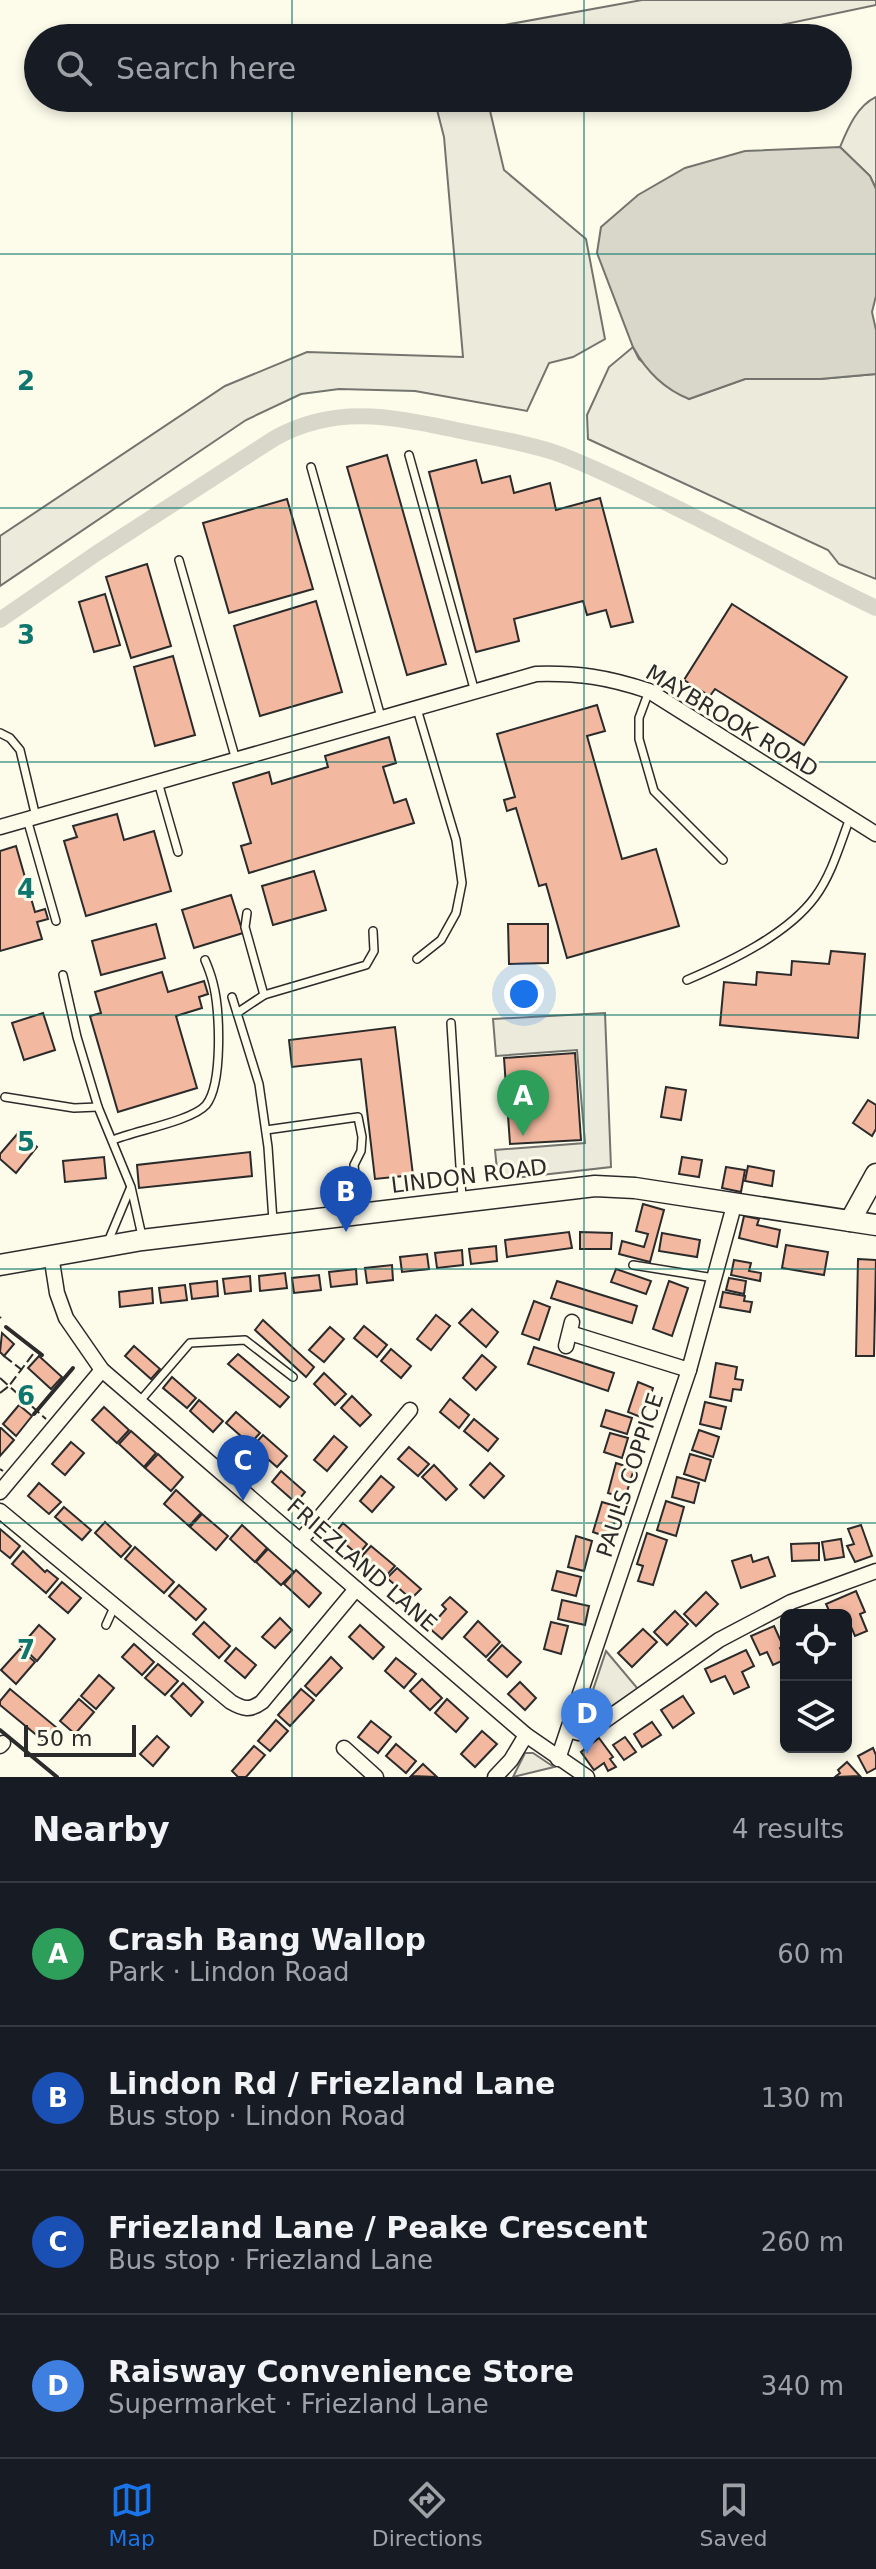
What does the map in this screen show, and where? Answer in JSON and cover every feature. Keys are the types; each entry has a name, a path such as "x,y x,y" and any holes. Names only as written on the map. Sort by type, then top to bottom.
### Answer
{"main road":[{"path":"850,1221 876,1174"},
{"name":"LINDON ROAD","path":"0,1265 142,1240 595,1186 635,1188 876,1225"},
{"name":"LINDON ROAD","path":"0,1277 21,1263"}],"street":[{"name":"MAYBROOK ROAD","path":"0,827 536,674 576,673 614,679 649,691 876,834"},
{"name":"PAULS COPPICE","path":"558,1759 689,1370 735,1202"},
{"name":"FRIEZLAND LANE","path":"51,1255 57,1293 66,1318 102,1370 526,1735 587,1777"},
{"path":"569,1334 689,1370"},
{"path":"0,1492 102,1370"},
{"path":"300,1541 410,1410"},
{"path":"0,1511 243,1709 262,1702 356,1589"},
{"path":"568,1730 579,1733 590,1731 719,1640 775,1609 876,1571"},
{"path":"495,1777 511,1760 526,1735"},
{"path":"344,1748 376,1777"}],"lane":[{"path":"409,455 475,692"},
{"path":"311,467 381,720"},
{"path":"179,560 236,760"},
{"path":"649,691 639,718 639,739 654,791 723,860"},
{"path":"417,709 456,840 462,883 456,913 441,940 417,959"},
{"path":"0,733 10,738 20,750 31,818 56,921"},
{"path":"158,782 178,852"},
{"path":"687,980 747,952 805,909 828,875 850,818"},
{"path":"247,913 245,927 264,995"},
{"path":"237,1013 264,995 366,965 374,951 373,931"},
{"path":"113,1140 183,1118 205,1106 216,1078 219,1052 214,984 205,960"},
{"path":"63,975 98,1107 131,1187 142,1240"},
{"path":"232,997 259,1084 274,1224"},
{"path":"451,1023 462,1200"},
{"path":"5,1097 74,1108 98,1107"},
{"path":"266,1130 358,1117 361,1151 354,1165 359,1214"},
{"path":"107,1245 131,1187"},
{"path":"633,1265 714,1278"},
{"path":"140,1401 190,1343 245,1340 293,1377"},
{"path":"106,1625 115,1605"}],"shaded area":[{"path":"642,0 876,0 876,5 786,24 510,24"},
{"path":"876,97 876,189 870,176 840,147 858,112"},
{"path":"438,112 490,112 504,170 586,239 605,339 573,357 549,363 527,411 415,391 339,389 301,394 246,420 0,586 0,536 225,386 307,352 463,357 444,137"},
{"path":"840,147 870,176 876,189 876,296 872,312 876,330 876,374 820,379 745,379 689,399 664,384 644,364 633,347 597,253 601,227 638,195 685,168 745,151"},
{"path":"633,347 639,359 689,399 745,379 820,379 876,374 876,579 839,564 828,550 588,439 587,415 609,367"},
{"path":"605,1013 611,1167 498,1180 495,1150 585,1143 577,1050 496,1056 493,1019"},
{"path":"606,1651 638,1689 587,1719 585,1714"},
{"path":"525,1753 533,1753 554,1767 513,1777"}],"building":[{"path":"387,455 446,664 407,675 347,467"},
{"path":"476,460 482,483 510,476 514,493 550,483 556,510 600,498 633,622 611,627 606,610 587,615 583,601 514,619 519,641 476,652 429,472"},
{"path":"287,499 313,589 229,613 203,523"},
{"path":"147,564 171,646 131,658 106,577"},
{"path":"105,594 120,645 94,652 79,602"},
{"path":"316,601 342,692 260,716 234,626"},
{"path":"732,604 847,677 804,745 715,689 710,696 684,680"},
{"path":"173,656 195,735 155,746 134,667"},
{"path":"597,705 605,731 587,736 622,859 656,849 679,926 567,958 546,884 539,886 516,808 507,811 504,800 515,797 497,734"},
{"path":"389,737 396,763 383,767 394,803 406,799 414,823 249,873 241,846 251,843 233,783 269,772 272,784 328,767 325,756"},
{"path":"117,814 124,840 154,831 171,891 86,916 64,841 77,837 73,826"},
{"path":"16,846 35,912 45,909 48,919 37,922 42,939 0,951 0,851"},
{"path":"314,871 326,910 273,925 262,886"},
{"path":"231,895 243,933 194,948 182,910"},
{"path":"156,924 165,958 101,975 92,941"},
{"path":"508,924 548,924 548,963 509,964"},
{"path":"831,951 865,954 858,1038 720,1025 724,982 756,985 757,972 791,975 792,961 829,964"},
{"path":"162,972 168,992 204,981 208,994 199,997 202,1008 176,1016 197,1088 118,1112 90,1016 101,1013 95,992"},
{"path":"43,1013 55,1050 24,1060 12,1023"},
{"path":"395,1027 413,1175 375,1179 361,1059 292,1067 289,1040"},
{"path":"575,1053 581,1140 510,1144 504,1058"},
{"path":"666,1087 686,1090 681,1120 661,1117"},
{"path":"868,1100 876,1105 876,1129 872,1136 853,1123"},
{"path":"19,1132 37,1147 16,1173 0,1159 0,1154"},
{"path":"250,1152 252,1176 139,1188 137,1165"},
{"path":"104,1157 106,1178 65,1182 63,1161"},
{"path":"682,1157 702,1160 699,1177 679,1174"},
{"path":"748,1166 774,1171 772,1186 745,1181"},
{"path":"726,1167 745,1170 741,1192 722,1188"},
{"path":"643,1204 664,1210 650,1262 619,1254 622,1241 644,1247 648,1234 636,1231"},
{"path":"744,1216 759,1219 757,1225 780,1230 777,1247 739,1238"},
{"path":"569,1232 572,1248 507,1257 505,1240"},
{"path":"580,1232 612,1233 611,1249 580,1249"},
{"path":"662,1233 700,1240 697,1257 659,1251"},
{"path":"786,1245 828,1252 824,1275 782,1268"},
{"path":"496,1246 497,1261 471,1264 469,1249"},
{"path":"462,1250 463,1265 437,1268 435,1253"},
{"path":"427,1254 429,1269 402,1272 400,1257"},
{"path":"858,1259 876,1260 874,1356 856,1356"},
{"path":"734,1260 751,1263 749,1271 761,1273 760,1281 731,1275"},
{"path":"392,1265 393,1280 367,1283 365,1268"},
{"path":"356,1269 357,1284 331,1287 329,1272"},
{"path":"616,1269 651,1281 646,1294 611,1282"},
{"path":"285,1273 287,1288 260,1291 259,1276"},
{"path":"319,1275 321,1290 294,1293 292,1278"},
{"path":"250,1276 251,1291 225,1294 223,1279"},
{"path":"729,1278 746,1281 744,1294 726,1290"},
{"path":"217,1281 218,1296 192,1299 190,1284"},
{"path":"557,1281 637,1306 632,1323 551,1298"},
{"path":"669,1281 688,1288 672,1336 653,1329"},
{"path":"185,1285 187,1300 161,1303 159,1288"},
{"path":"152,1288 153,1303 120,1307 119,1292"},
{"path":"723,1292 745,1296 744,1301 752,1302 750,1312 720,1307"},
{"path":"534,1301 550,1307 539,1340 522,1334"},
{"path":"472,1309 498,1332 486,1347 459,1323"},
{"path":"436,1315 450,1326 431,1350 417,1339"},
{"path":"263,1320 314,1367 306,1377 255,1330"},
{"path":"364,1326 387,1345 377,1357 354,1338"},
{"path":"330,1327 344,1339 324,1362 309,1350"},
{"path":"2,1333 14,1344 4,1356 0,1352"},
{"path":"134,1346 160,1369 151,1379 125,1356"},
{"path":"534,1347 614,1373 608,1391 528,1364"},
{"path":"391,1349 411,1366 401,1378 381,1361"},
{"path":"238,1354 289,1397 280,1407 228,1364"},
{"path":"482,1355 496,1367 476,1390 463,1378"},
{"path":"39,1356 62,1377 51,1389 28,1368"},
{"path":"716,1363 737,1367 735,1379 743,1380 741,1390 733,1389 731,1401 710,1397"},
{"path":"324,1373 346,1394 335,1405 314,1384"},
{"path":"172,1377 196,1398 187,1408 163,1388"},
{"path":"638,1382 653,1388 643,1418 628,1412"},
{"path":"352,1396 371,1415 360,1426 341,1408"},
{"path":"450,1399 469,1415 459,1428 440,1412"},
{"path":"199,1400 223,1421 213,1432 190,1411"},
{"path":"705,1402 726,1407 721,1429 700,1424"},
{"path":"19,1405 32,1416 16,1436 3,1424"},
{"path":"104,1407 129,1430 117,1443 92,1420"},
{"path":"606,1410 632,1418 627,1434 601,1426"},
{"path":"236,1412 260,1433 250,1444 226,1423"},
{"path":"474,1419 498,1439 488,1451 464,1431"},
{"path":"0,1428 14,1440 0,1456"},
{"path":"699,1430 719,1437 713,1457 692,1450"},
{"path":"131,1431 156,1453 144,1467 119,1444"},
{"path":"610,1433 628,1438 622,1458 604,1452"},
{"path":"263,1435 287,1456 277,1467 253,1446"},
{"path":"334,1436 347,1447 327,1471 314,1460"},
{"path":"71,1442 84,1453 65,1475 52,1464"},
{"path":"409,1447 429,1464 418,1476 398,1459"},
{"path":"158,1454 183,1477 171,1491 145,1468"},
{"path":"690,1454 711,1460 705,1481 684,1474"},
{"path":"490,1463 504,1476 484,1498 470,1485"},
{"path":"616,1463 634,1469 625,1498 608,1493"},
{"path":"434,1465 457,1489 446,1500 422,1477"},
{"path":"281,1471 305,1492 296,1503 272,1482"},
{"path":"381,1476 394,1487 372,1512 360,1501"},
{"path":"677,1477 699,1483 694,1503 672,1497"},
{"path":"39,1483 61,1502 49,1514 28,1496"},
{"path":"176,1490 201,1513 189,1526 164,1504"},
{"path":"666,1501 684,1507 676,1536 657,1530"},
{"path":"602,1502 619,1507 610,1538 593,1532"},
{"path":"64,1507 91,1530 82,1540 55,1517"},
{"path":"202,1514 228,1536 216,1550 190,1527"},
{"path":"105,1522 131,1546 121,1557 95,1533"},
{"path":"343,1523 367,1544 358,1555 334,1534"},
{"path":"242,1525 267,1548 255,1562 230,1539"},
{"path":"861,1525 872,1556 855,1562 847,1546 854,1544 848,1529"},
{"path":"0,1529 20,1546 10,1558 0,1550"},
{"path":"647,1533 667,1540 653,1585 638,1581 643,1566 637,1564"},
{"path":"576,1536 592,1541 584,1571 568,1567"},
{"path":"841,1539 844,1557 825,1560 822,1542"},
{"path":"819,1543 819,1560 792,1561 791,1544"},
{"path":"371,1546 395,1566 385,1577 362,1556"},
{"path":"135,1547 174,1582 164,1593 125,1559"},
{"path":"268,1549 294,1572 281,1585 256,1562"},
{"path":"23,1551 45,1572 47,1570 58,1579 46,1593 12,1564"},
{"path":"751,1555 753,1562 768,1557 775,1576 741,1588 732,1561"},
{"path":"397,1568 421,1589 411,1599 387,1578"},
{"path":"296,1570 321,1593 309,1607 284,1584"},
{"path":"557,1571 581,1577 576,1596 552,1590"},
{"path":"62,1582 81,1598 68,1613 49,1597"},
{"path":"179,1585 206,1609 196,1620 169,1596"},
{"path":"856,1591 865,1612 860,1614 867,1631 855,1636 852,1609 828,1609 826,1604"},
{"path":"706,1592 718,1604 696,1626 684,1614"},
{"path":"450,1597 467,1612 442,1639 429,1628 446,1609 442,1605"},
{"path":"562,1600 589,1606 585,1625 558,1619"},
{"path":"675,1611 688,1624 667,1645 654,1632"},
{"path":"280,1618 292,1630 275,1648 262,1637"},
{"path":"478,1621 500,1642 486,1657 464,1637"},
{"path":"204,1622 230,1646 219,1658 193,1634"},
{"path":"551,1622 568,1626 561,1654 544,1649"},
{"path":"39,1625 55,1639 37,1661 21,1646"},
{"path":"360,1625 384,1647 373,1659 349,1637"},
{"path":"774,1626 780,1639 780,1662 773,1665 767,1652 760,1655 751,1636"},
{"path":"643,1629 657,1642 632,1667 618,1653"},
{"path":"134,1644 154,1662 142,1675 122,1657"},
{"path":"502,1645 521,1662 507,1677 488,1660"},
{"path":"236,1648 256,1665 245,1678 225,1661"},
{"path":"20,1649 35,1662 16,1684 1,1670"},
{"path":"746,1650 754,1666 742,1672 749,1687 734,1694 725,1676 711,1682 705,1669"},
{"path":"331,1657 342,1668 316,1696 305,1686"},
{"path":"396,1658 416,1674 404,1688 385,1671"},
{"path":"158,1664 178,1681 165,1695 145,1678"},
{"path":"99,1675 114,1688 96,1709 81,1696"},
{"path":"422,1679 442,1698 430,1710 410,1691"},
{"path":"520,1682 536,1698 525,1710 508,1694"},
{"path":"183,1683 203,1702 191,1716 171,1696"},
{"path":"10,1689 57,1728 45,1742 0,1705"},
{"path":"301,1689 314,1700 290,1726 278,1715"},
{"path":"683,1696 694,1713 673,1728 661,1710"},
{"path":"79,1699 94,1712 75,1734 60,1721"},
{"path":"447,1699 468,1718 456,1732 435,1713"},
{"path":"276,1720 288,1731 270,1751 258,1741"},
{"path":"371,1721 391,1737 378,1753 358,1737"},
{"path":"652,1722 661,1735 642,1747 634,1734"},
{"path":"482,1731 497,1744 475,1767 461,1754"},
{"path":"157,1736 169,1747 153,1766 140,1754"},
{"path":"625,1737 636,1752 624,1760 613,1745"},
{"path":"599,1738 613,1757 610,1759 616,1767 608,1771 604,1763 594,1770 581,1752"},
{"path":"396,1744 416,1761 406,1773 386,1756"},
{"path":"254,1746 265,1755 246,1777 238,1777 232,1771"},
{"path":"873,1748 876,1768 867,1773 858,1756"},
{"path":"847,1762 860,1776 835,1777 840,1773 838,1770"},
{"path":"423,1764 437,1777 411,1776"}],"waterway":[{"path":"0,620 275,438 319,421 362,416 429,424 559,454 642,491 876,608"}],"fence":[{"path":"0,1378 9,1386 36,1350"},
{"path":"4,1356 22,1370"},
{"path":"0,1393 9,1386 46,1419"}],"wall":[{"path":"6,1327 42,1355"},
{"path":"34,1414 73,1368"},
{"path":"0,1730 57,1777"}],"place":[{"name":"Crash Bang Wallop","path":"523,1136"},
{"name":"Lindon Rd / Friezland Lane","path":"346,1232"},
{"name":"Friezland Lane / Peake Crescent","path":"243,1501"},
{"name":"Raisway Convenience Store","path":"587,1754"}]}
